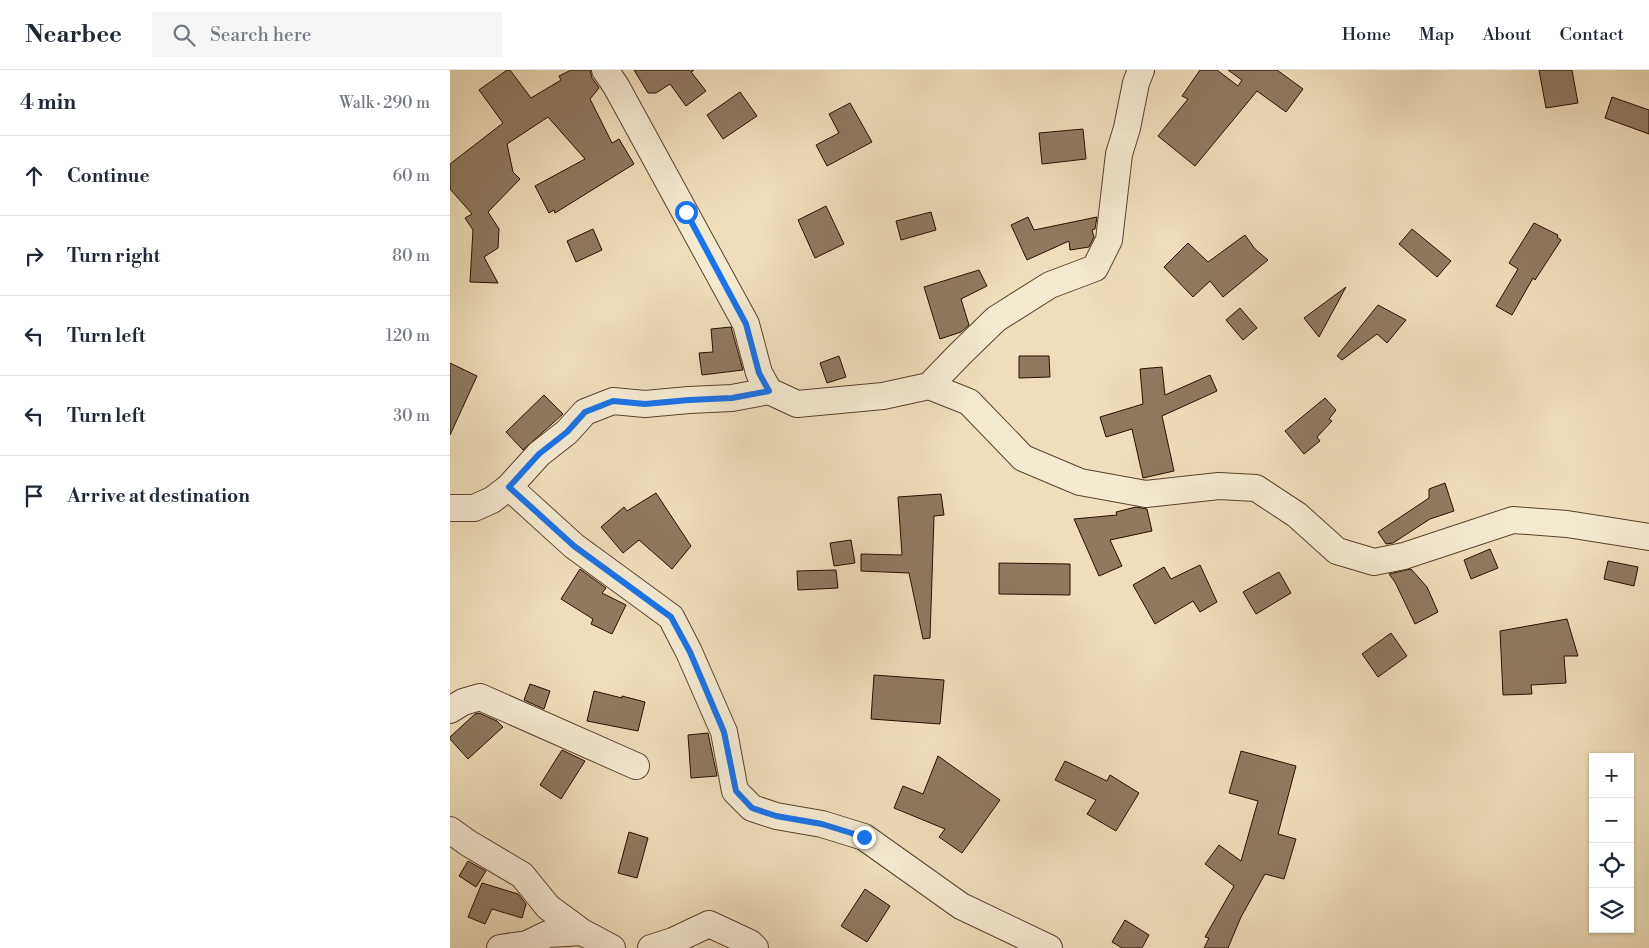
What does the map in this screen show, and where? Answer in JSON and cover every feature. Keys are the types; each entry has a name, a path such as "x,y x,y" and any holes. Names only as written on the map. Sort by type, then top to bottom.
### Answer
{"street":[{"path":"605,70 626,103 746,324 759,373 769,391"},
{"path":"450,508 474,508 492,500 509,487 539,454 567,432 585,412 613,401 645,404 732,398 769,391 797,404 883,396 929,386 996,319 1050,285 1095,268 1109,240 1119,154 1141,70"},
{"path":"929,386 969,402 1023,458 1080,482 1146,494 1219,486 1256,488 1297,516 1336,551 1374,562 1404,556 1513,520 1567,524 1649,537"},
{"path":"509,487 574,546 671,617 690,652 724,732 736,791 752,808 776,816 822,824 864,837 961,906 1049,948"},
{"path":"450,710 463,702 480,697 636,766"},
{"path":"450,830 522,875 548,907 582,932 612,948"},
{"path":"651,948 673,941 709,924 750,943 755,948"},
{"path":"500,948 526,946 548,934 582,932"}],"building":[{"path":"507,70 510,70 531,98 561,80 559,76 571,70 590,70 592,78 599,88 590,99 612,143 619,139 634,164 555,213 554,210 549,213 535,186 585,159 548,117 507,144 513,172 520,179 488,212 499,229 498,248 484,257 498,283 470,282 473,230 465,218 472,214 450,189 450,164 503,123 479,90"},
{"path":"634,70 694,70 691,72 706,91 686,106 670,84 656,93 648,93"},
{"path":"1200,70 1217,70 1238,86 1242,80 1228,70 1277,70 1303,89 1286,112 1257,91 1195,166 1158,136 1188,99 1182,96"},
{"path":"1539,70 1572,70 1578,103 1546,108"},
{"path":"740,92 757,116 723,139 707,115"},
{"path":"1612,97 1649,110 1649,134 1605,118"},
{"path":"850,103 872,142 827,166 816,145 839,133 829,114"},
{"path":"1083,129 1086,159 1042,164 1039,133"},
{"path":"826,206 844,244 815,258 798,220"},
{"path":"931,212 936,230 901,240 896,221"},
{"path":"1028,217 1034,230 1097,217 1095,229 1092,230 1094,237 1089,247 1070,250 1069,241 1027,260 1011,225"},
{"path":"1534,223 1558,235 1557,237 1561,240 1535,280 1533,278 1512,315 1496,306 1518,269 1509,263"},
{"path":"593,229 602,250 576,262 567,241"},
{"path":"1412,229 1451,261 1437,277 1399,244"},
{"path":"1245,235 1255,249 1268,260 1223,297 1210,281 1193,297 1164,267 1188,243 1208,262"},
{"path":"979,270 987,286 961,299 969,325 961,332 940,339 924,287"},
{"path":"1346,287 1319,337 1304,318"},
{"path":"1378,305 1406,320 1387,343 1377,334 1342,360 1337,356"},
{"path":"1240,308 1257,328 1243,340 1226,320"},
{"path":"731,327 743,370 702,375 699,353 713,352 711,329"},
{"path":"839,356 846,377 827,383 820,363"},
{"path":"1019,356 1049,356 1050,377 1019,378"},
{"path":"450,363 477,376 450,435"},
{"path":"1162,367 1165,395 1210,375 1217,391 1162,416 1174,471 1143,478 1132,429 1106,437 1100,417 1143,404 1140,369"},
{"path":"544,395 563,414 523,450 506,432"},
{"path":"1325,398 1336,410 1329,419 1332,421 1317,437 1320,441 1304,454 1285,431"},
{"path":"1445,483 1454,511 1430,519 1393,543 1386,544 1378,532 1429,498 1429,489"},
{"path":"656,493 691,546 672,569 639,540 623,553 601,527 624,507 627,511"},
{"path":"941,494 944,515 934,516 930,638 923,639 909,573 861,571 861,554 902,555 898,497"},
{"path":"1136,507 1147,509 1152,531 1110,540 1122,566 1099,576 1074,519 1117,515 1116,512"},
{"path":"851,540 855,563 834,566 830,543"},
{"path":"1490,549 1498,568 1471,579 1464,560"},
{"path":"1608,561 1638,567 1634,586 1604,579"},
{"path":"999,563 1070,564 1070,595 999,594"},
{"path":"1200,565 1217,602 1200,612 1193,601 1155,624 1133,585 1164,567 1171,579"},
{"path":"580,569 606,588 602,593 626,605 612,634 591,624 593,619 561,599"},
{"path":"1411,569 1427,587 1438,612 1415,624 1395,582 1389,574"},
{"path":"836,570 838,588 798,590 797,571"},
{"path":"1279,572 1291,593 1256,614 1243,592"},
{"path":"1567,619 1578,656 1564,656 1566,683 1531,685 1532,694 1503,695 1500,631"},
{"path":"1391,633 1407,656 1378,677 1362,654"},
{"path":"874,675 944,680 940,724 871,719"},
{"path":"530,684 550,691 544,709 524,700"},
{"path":"594,691 645,702 638,731 587,721"},
{"path":"479,713 497,721 503,727 468,759 450,737 475,714"},
{"path":"708,733 717,776 691,778 688,735"},
{"path":"562,750 585,761 561,799 540,785"},
{"path":"1241,751 1296,766 1278,834 1296,839 1284,879 1265,874 1241,917 1228,948 1204,948 1209,938 1205,937 1234,886 1205,864 1219,845 1241,861 1258,801 1229,793"},
{"path":"938,756 1000,800 962,853 939,837 945,829 894,808 903,786 923,794"},
{"path":"1065,761 1107,781 1110,775 1139,793 1116,831 1087,814 1096,800 1055,780"},
{"path":"629,832 648,838 637,878 618,873"},
{"path":"468,861 486,871 476,887 459,876"},
{"path":"482,883 518,894 526,904 522,918 492,909 485,924 468,917"},
{"path":"865,889 890,906 867,942 841,926"},
{"path":"1125,920 1149,935 1142,948 1122,948 1112,942"}],"route":[{"path":"686,212 746,324 759,373 769,391 732,398 645,404 613,401 585,412 567,432 539,454 509,487 574,546 671,617 690,652 724,732 736,791 752,808 776,816 822,824 864,837"}]}
